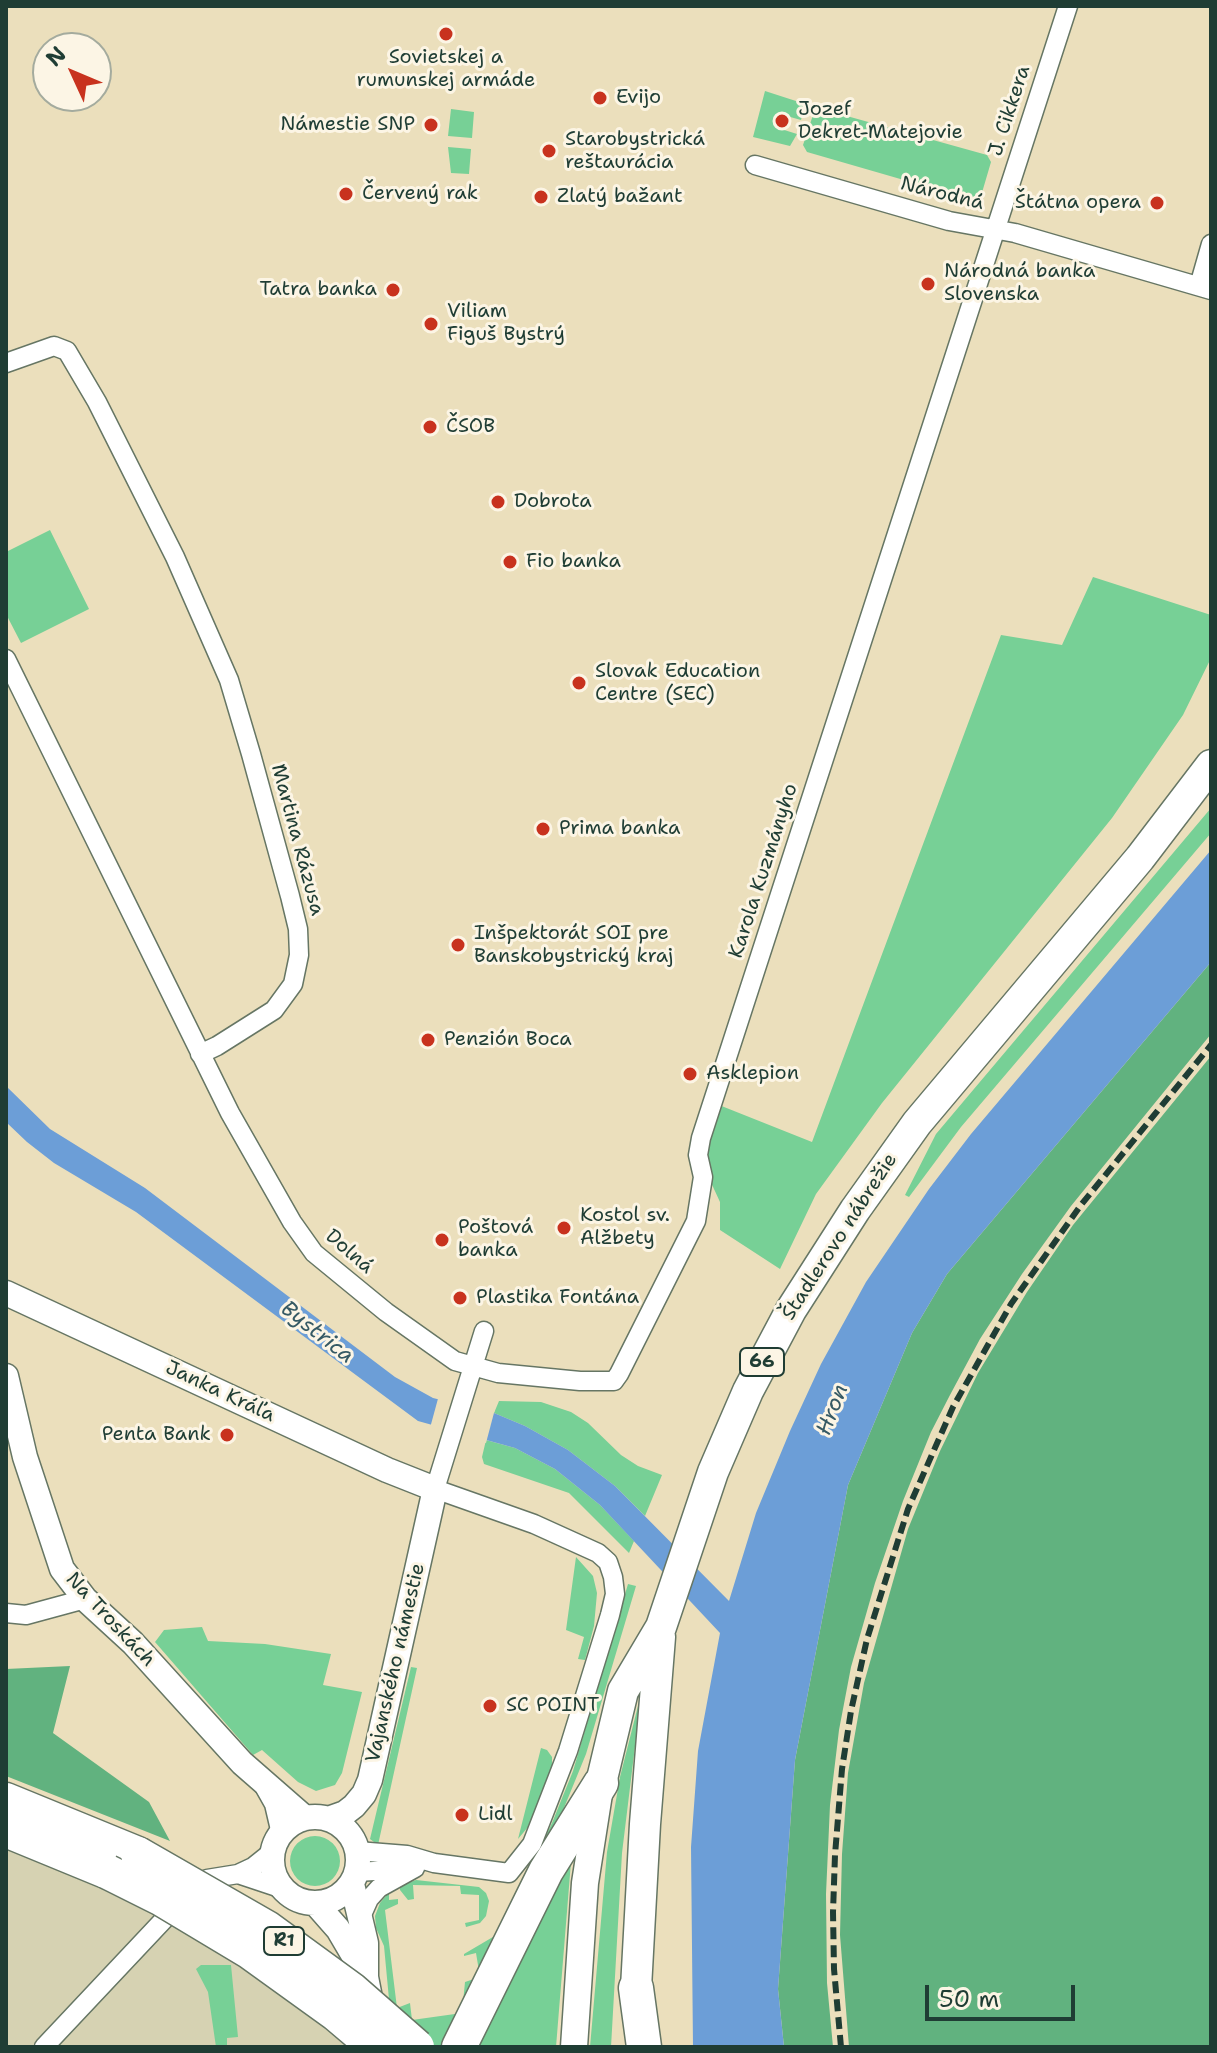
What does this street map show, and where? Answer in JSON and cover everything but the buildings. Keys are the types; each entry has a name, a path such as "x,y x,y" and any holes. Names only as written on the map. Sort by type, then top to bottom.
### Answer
{"highway":[{"path":"459,2047 546,1871 601,1783"},
{"name":"R1","path":"6,1800 138,1854 267,1928 352,1990 417,2047"},
{"name":"R1","path":"6,1830 108,1872 160,1898 250,1952 376,2047"},
{"path":"636,1988 644,2047"}],"main road":[{"name":"Štadlerovo nábrežie","path":"601,1783 623,1691 661,1627 696,1518 748,1391 773,1340 831,1245 917,1123 1140,858 1211,765"},
{"name":"66","path":"636,1988 661,1627"},
{"path":"574,2047 585,1883 601,1783"},
{"path":"632,2047 636,1988"}],"street":[{"name":"J. Cikkera","path":"995,229 1068,6"},
{"name":"Národná","path":"755,165 949,221 995,229 1205,288"},
{"name":"Karola Kuzmányho","path":"472,1367 498,1373 592,1382 614,1381 696,1221 703,1177 699,1146 995,229"},
{"path":"1205,288 1211,244"},
{"name":"Martina Rázusa","path":"6,363 54,346 67,351 97,402 175,557 229,680 251,754 298,929 299,955 293,984 274,1010 200,1054"},
{"path":"6,659 200,1054"},
{"name":"Dolná","path":"200,1054 252,1153 314,1253 398,1320 455,1361 472,1367"},
{"name":"Janka Kráľa","path":"6,1293 387,1470 435,1489"},
{"path":"472,1367 484,1331"},
{"name":"Vajanského námestie","path":"316,1819 345,1813 364,1794 370,1780 435,1489 472,1367"},
{"name":"Na Troskách","path":"6,1376 25,1457 50,1541 62,1569 85,1599 133,1643 262,1782 316,1819"},
{"path":"238,1874 283,1889 304,1902 316,1904 342,1894 355,1869 407,1855 434,1863 509,1873 532,1844 568,1751 615,1594 608,1562 598,1553 534,1524 435,1489"},
{"path":"6,1613 26,1615 85,1599"},
{"name":"Na Troskách","path":"262,1782 274,1804 277,1842"},
{"path":"44,2047 188,1894 207,1879 238,1874 253,1867 291,1825 316,1819 342,1826 352,1837 376,2047"},
{"path":"277,1842 272,1865 283,1889"},
{"path":"355,1869 415,1868 434,1863"},
{"path":"360,1919 369,1899 379,1888 415,1868"},
{"path":"316,1904 338,1929 366,1977"}],"shaded area":[{"path":"6,1847 35,1856 162,1916 288,1998 350,2047 6,2047"}],"green space":[{"path":"765,91 799,102 804,108 801,120 783,115 778,128 797,134 790,146 753,137"},
{"path":"818,108 987,155 991,162 981,196 973,200 807,152 803,145"},
{"path":"451,109 474,112 472,138 448,136"},
{"path":"448,147 471,149 469,174 451,173"},
{"path":"50,530 89,609 21,643 6,614 6,552"},
{"path":"1093,577 1211,615 1211,658 1183,715 1112,818 882,1103 816,1194 780,1269 720,1230 720,1202 702,1163 719,1105 812,1142 1001,635 1062,645"},
{"path":"1211,808 1211,833 961,1127 909,1197 905,1195 936,1134"},
{"path":"1211,962 1211,1034 1071,1206 1022,1274 980,1339 950,1395 903,1501 851,1667 839,1730 830,1805 826,1894 827,1983 833,2047 784,2047 778,1989 795,1760 848,1485 912,1333 947,1274"},
{"path":"1211,1056 1211,2047 849,2047 840,1935 848,1773 864,1683 908,1529 940,1451 978,1373 1027,1292 1073,1225"},
{"path":"499,1401 541,1402 571,1412 588,1423 621,1455 638,1466 662,1475 645,1516 615,1486 568,1450 494,1413"},
{"path":"486,1440 515,1448 555,1469 600,1505 634,1541 629,1553 569,1493 484,1464 482,1457"},
{"path":"576,1557 593,1576 597,1593 594,1626 585,1660 578,1659 584,1637 566,1630"},
{"path":"628,1584 636,1586 586,1754 557,1825 448,2047 429,2047 390,2010 384,1946 376,1928 375,1916 380,1903 389,1892 389,1900 398,1899 398,1904 385,1910 397,2008 410,2003 412,2020 462,2013 465,1982 480,1977 476,1953 464,1954 498,1934 552,1823 573,1771"},
{"path":"202,1627 208,1641 265,1644 331,1654 323,1685 362,1692 342,1773 335,1785 316,1791 298,1782 262,1750 253,1755 155,1642 164,1630"},
{"path":"70,1666 53,1733 149,1802 170,1841 6,1776 6,1669"},
{"path":"411,1667 417,1668 378,1845 370,1839"},
{"path":"640,1698 643,1700 622,1853 611,2047 590,2047 607,1852 620,1777"},
{"path":"541,1748 552,1757 552,1768 528,1827 518,1839"},
{"path":"315,1836 333,1843 340,1861 333,1879 315,1886 297,1879 290,1861 297,1843"},
{"path":"571,1862 556,2047 473,2047 560,1869"},
{"path":"416,1880 479,1887 489,1901 486,1916 480,1923 466,1927 465,1923 479,1920 479,1895 461,1894 460,1886 413,1885 414,1899 408,1900 400,1886"},
{"path":"201,1965 231,1965 238,2037 227,2038 227,2047 216,2047 208,1992 196,1969"}],"water":[{"path":"1211,850 1211,962 947,1274 912,1333 848,1485 795,1760 778,1989 784,2047 693,2047 691,1847 698,1751 720,1633 600,1505 555,1469 515,1448 418,1421 136,1212 54,1163 6,1122 6,1086 50,1129 145,1188 395,1377 433,1398 494,1413 525,1426 568,1450 615,1486 729,1601 756,1513 790,1431 821,1364 866,1282 929,1189 971,1134"}],"pier":[{"path":"439,1395 495,1409 486,1443 430,1428"}],"railway":[{"path":"841,2047 833,1912 842,1769 867,1639 908,1509 953,1407 1011,1304 1081,1205 1211,1045"}],"place":[{"name":"Sovietskej a rumunskej armáde","path":"446,34"},
{"name":"Evijo","path":"600,98"},
{"name":"Jozef Dekret-Matejovie","path":"782,121"},
{"name":"Námestie SNP","path":"431,125"},
{"name":"Starobystrická reštaurácia","path":"549,151"},
{"name":"Červený rak","path":"346,194"},
{"name":"Zlatý bažant","path":"541,197"},
{"name":"Štátna opera","path":"1157,203"},
{"name":"Národná banka Slovenska","path":"928,284"},
{"name":"Tatra banka","path":"393,290"},
{"name":"Viliam Figuš Bystrý","path":"431,324"},
{"name":"ČSOB","path":"430,427"},
{"name":"Dobrota","path":"498,502"},
{"name":"Fio banka","path":"510,562"},
{"name":"Slovak Education Centre (SEC)","path":"579,683"},
{"name":"Prima banka","path":"543,829"},
{"name":"Inšpektorát SOI pre Banskobystrický kraj","path":"458,945"},
{"name":"Penzión Boca","path":"428,1040"},
{"name":"Asklepion","path":"690,1074"},
{"name":"Kostol sv. Alžbety","path":"564,1228"},
{"name":"Poštová banka","path":"442,1240"},
{"name":"Plastika Fontána","path":"460,1298"},
{"name":"Penta Bank","path":"227,1435"},
{"name":"SC POINT","path":"490,1706"},
{"name":"Lidl","path":"462,1815"}],"water label":[{"name":"Bystrica","path":"317,1333"},
{"name":"Hron","path":"833,1410"}]}
